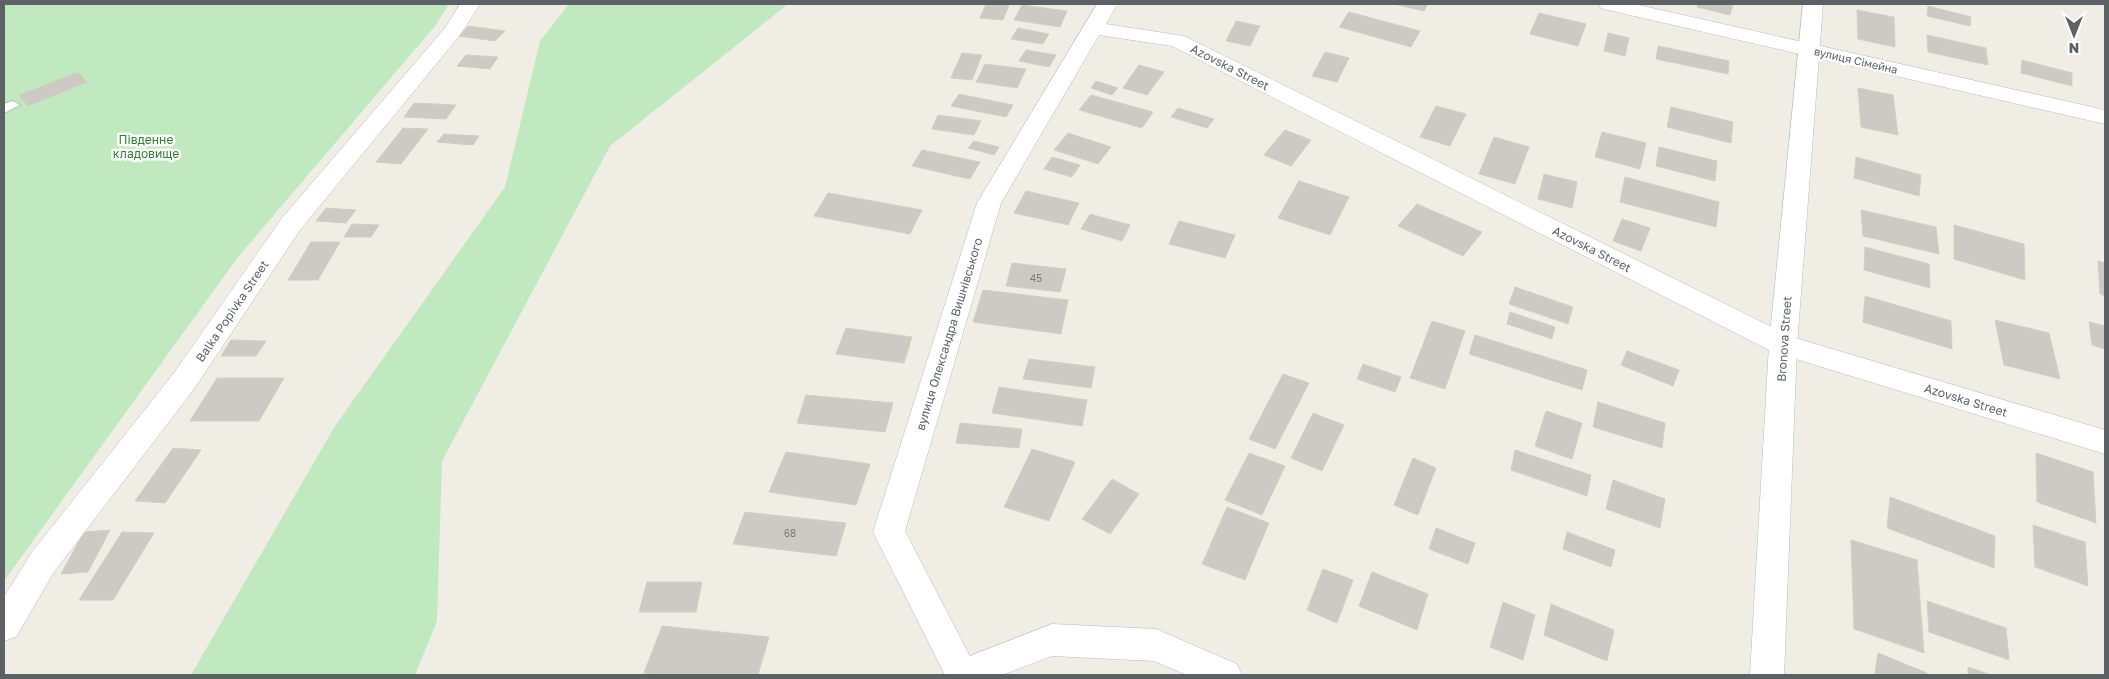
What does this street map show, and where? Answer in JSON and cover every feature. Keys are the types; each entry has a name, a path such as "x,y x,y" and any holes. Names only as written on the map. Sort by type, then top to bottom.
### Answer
{"street":[{"name":"Balka Popivka Street","path":"4,626 43,562 184,381 291,224 453,31 470,4"},
{"name":"вулиця Олександра Вишнівського","path":"962,674 889,532 989,203 1108,4"},
{"name":"вулиця Сімейна","path":"1608,4 2105,117"},
{"name":"Bronova Street","path":"1767,675 1782,346 1813,4"},
{"name":"Azovska Street","path":"1092,28 1177,40 1782,346 2105,442"},
{"path":"962,674 1052,640 1156,645 1225,675"}],"green space":[{"name":"Південне кладовище","path":"4,4 449,4 435,26 238,257 4,581"},
{"path":"569,4 788,4 610,146 442,461 437,621 415,675 191,675 335,426 505,187 540,41"}],"building":[{"path":"986,4 1009,5 1003,20 980,18"},
{"path":"1394,4 1428,4 1424,11"},
{"path":"1698,4 1733,4 1730,15 1697,7"},
{"path":"1022,5 1067,11 1060,27 1014,20"},
{"path":"1928,6 1971,17 1970,26 1927,16"},
{"path":"1857,10 1894,17 1895,47 1858,39"},
{"path":"1349,12 1420,31 1411,47 1339,27"},
{"path":"1539,13 1586,24 1578,46 1530,34"},
{"path":"1236,21 1260,26 1250,46 1226,41"},
{"path":"469,26 505,31 495,41 458,36"},
{"path":"1018,28 1049,34 1043,44 1011,39"},
{"path":"1608,33 1629,38 1625,56 1604,51"},
{"path":"1927,35 1986,48 1988,65 1928,52"},
{"path":"1658,46 1729,61 1728,74 1656,59"},
{"path":"1026,50 1056,55 1049,67 1019,61"},
{"path":"1325,52 1349,58 1337,82 1312,76"},
{"path":"962,53 982,55 972,80 951,78"},
{"path":"466,55 498,57 490,69 457,66"},
{"path":"2022,60 2072,73 2072,86 2021,73"},
{"path":"985,64 1026,69 1017,88 976,82"},
{"path":"1139,65 1164,72 1147,95 1123,88"},
{"path":"78,72 87,82 28,106 19,95"},
{"path":"1096,81 1118,88 1112,95 1091,88"},
{"path":"1858,88 1893,95 1898,135 1861,127"},
{"path":"959,94 1013,105 1006,117 951,106"},
{"path":"1091,95 1153,112 1142,128 1079,110"},
{"path":"414,103 456,105 446,119 404,117"},
{"path":"1436,106 1466,114 1450,146 1420,137"},
{"path":"1671,107 1733,122 1731,143 1667,127"},
{"path":"1178,108 1214,119 1207,128 1171,117"},
{"path":"938,115 981,121 974,135 932,129"},
{"path":"403,128 428,129 401,164 376,162"},
{"path":"1285,130 1311,140 1291,166 1264,155"},
{"path":"1602,132 1646,143 1640,169 1595,157"},
{"path":"1068,133 1111,147 1098,164 1054,150"},
{"path":"444,134 479,136 473,145 437,142"},
{"path":"1494,137 1529,147 1515,184 1479,174"},
{"path":"974,141 999,147 994,155 968,148"},
{"path":"1659,147 1717,161 1715,181 1656,166"},
{"path":"922,150 980,162 970,179 912,166"},
{"path":"1052,157 1080,165 1072,177 1044,169"},
{"path":"1856,157 1921,175 1919,196 1854,178"},
{"path":"1544,174 1577,182 1572,208 1538,199"},
{"path":"1625,177 1719,202 1716,227 1620,202"},
{"path":"1299,181 1349,197 1330,235 1278,218"},
{"path":"1026,191 1079,203 1068,225 1014,213"},
{"path":"828,193 922,210 910,234 814,216"},
{"path":"1417,204 1482,232 1463,256 1398,226"},
{"path":"326,208 356,210 346,223 316,221"},
{"path":"1861,210 1936,227 1939,254 1863,236"},
{"path":"1090,214 1130,225 1122,241 1081,229"},
{"path":"1622,219 1650,228 1641,251 1613,241"},
{"path":"1179,221 1235,235 1225,258 1169,244"},
{"path":"352,224 379,225 371,237 344,237"},
{"path":"1954,225 2024,244 2025,280 1954,259"},
{"path":"311,242 340,242 318,280 288,280"},
{"path":"1865,247 1929,264 1930,288 1864,270"},
{"path":"2098,261 2105,263 2105,296 2100,294"},
{"path":"1012,263 1066,269 1060,292 1006,286"},
{"path":"1515,287 1573,307 1568,324 1509,304"},
{"path":"983,290 1068,300 1061,334 973,322"},
{"path":"1865,296 1951,321 1952,349 1863,322"},
{"path":"1510,312 1555,327 1552,339 1507,324"},
{"path":"1995,320 2049,333 2060,379 2004,365"},
{"path":"1432,321 1465,331 1445,389 1410,378"},
{"path":"2089,322 2105,326 2105,349 2092,345"},
{"path":"846,328 912,337 904,363 836,354"},
{"path":"1475,335 1587,370 1582,390 1469,354"},
{"path":"231,340 266,341 256,356 221,356"},
{"path":"1627,351 1679,370 1673,386 1621,365"},
{"path":"1029,359 1095,367 1091,388 1023,379"},
{"path":"1363,364 1401,377 1395,392 1357,379"},
{"path":"1283,374 1309,383 1275,449 1249,439"},
{"path":"217,378 284,378 259,421 190,421"},
{"path":"999,387 1087,400 1082,426 992,413"},
{"path":"806,395 893,403 885,432 797,423"},
{"path":"1598,402 1665,423 1662,448 1593,427"},
{"path":"1546,411 1582,423 1572,459 1535,446"},
{"path":"1313,413 1344,425 1322,471 1291,458"},
{"path":"960,423 1022,429 1019,448 956,443"},
{"path":"173,448 201,450 165,503 135,501"},
{"path":"1032,449 1075,462 1049,521 1004,507"},
{"path":"1515,450 1591,475 1587,496 1511,470"},
{"path":"786,452 870,464 856,505 769,492"},
{"path":"1249,453 1285,466 1262,515 1225,500"},
{"path":"2036,453 2093,472 2096,523 2037,502"},
{"path":"1413,458 1436,468 1418,515 1394,505"},
{"path":"1112,479 1139,494 1110,534 1082,519"},
{"path":"1613,480 1665,499 1660,528 1606,509"},
{"path":"1890,497 1995,536 1994,568 1887,528"},
{"path":"1227,507 1269,523 1245,580 1202,564"},
{"path":"745,512 846,523 836,556 733,544"},
{"path":"2033,525 2085,542 2088,586 2035,567"},
{"path":"1436,528 1475,543 1468,564 1429,549"},
{"path":"110,530 88,572 61,574 84,532"},
{"path":"122,532 154,533 113,600 79,600"},
{"path":"1567,532 1615,550 1611,567 1563,549"},
{"path":"1851,540 1917,560 1924,653 1854,629"},
{"path":"1323,569 1353,580 1337,623 1307,610"},
{"path":"1372,572 1428,594 1417,630 1359,606"},
{"path":"647,582 702,582 696,612 639,612"},
{"path":"1927,601 2006,628 2009,660 1929,632"},
{"path":"1503,602 1535,615 1523,660 1490,647"},
{"path":"1551,604 1614,630 1607,661 1544,635"},
{"path":"662,626 769,637 758,675 668,675 644,673"},
{"path":"1878,653 1927,673 1927,675 1881,675 1875,673"},
{"path":"1968,667 1991,675 1968,675"}]}
